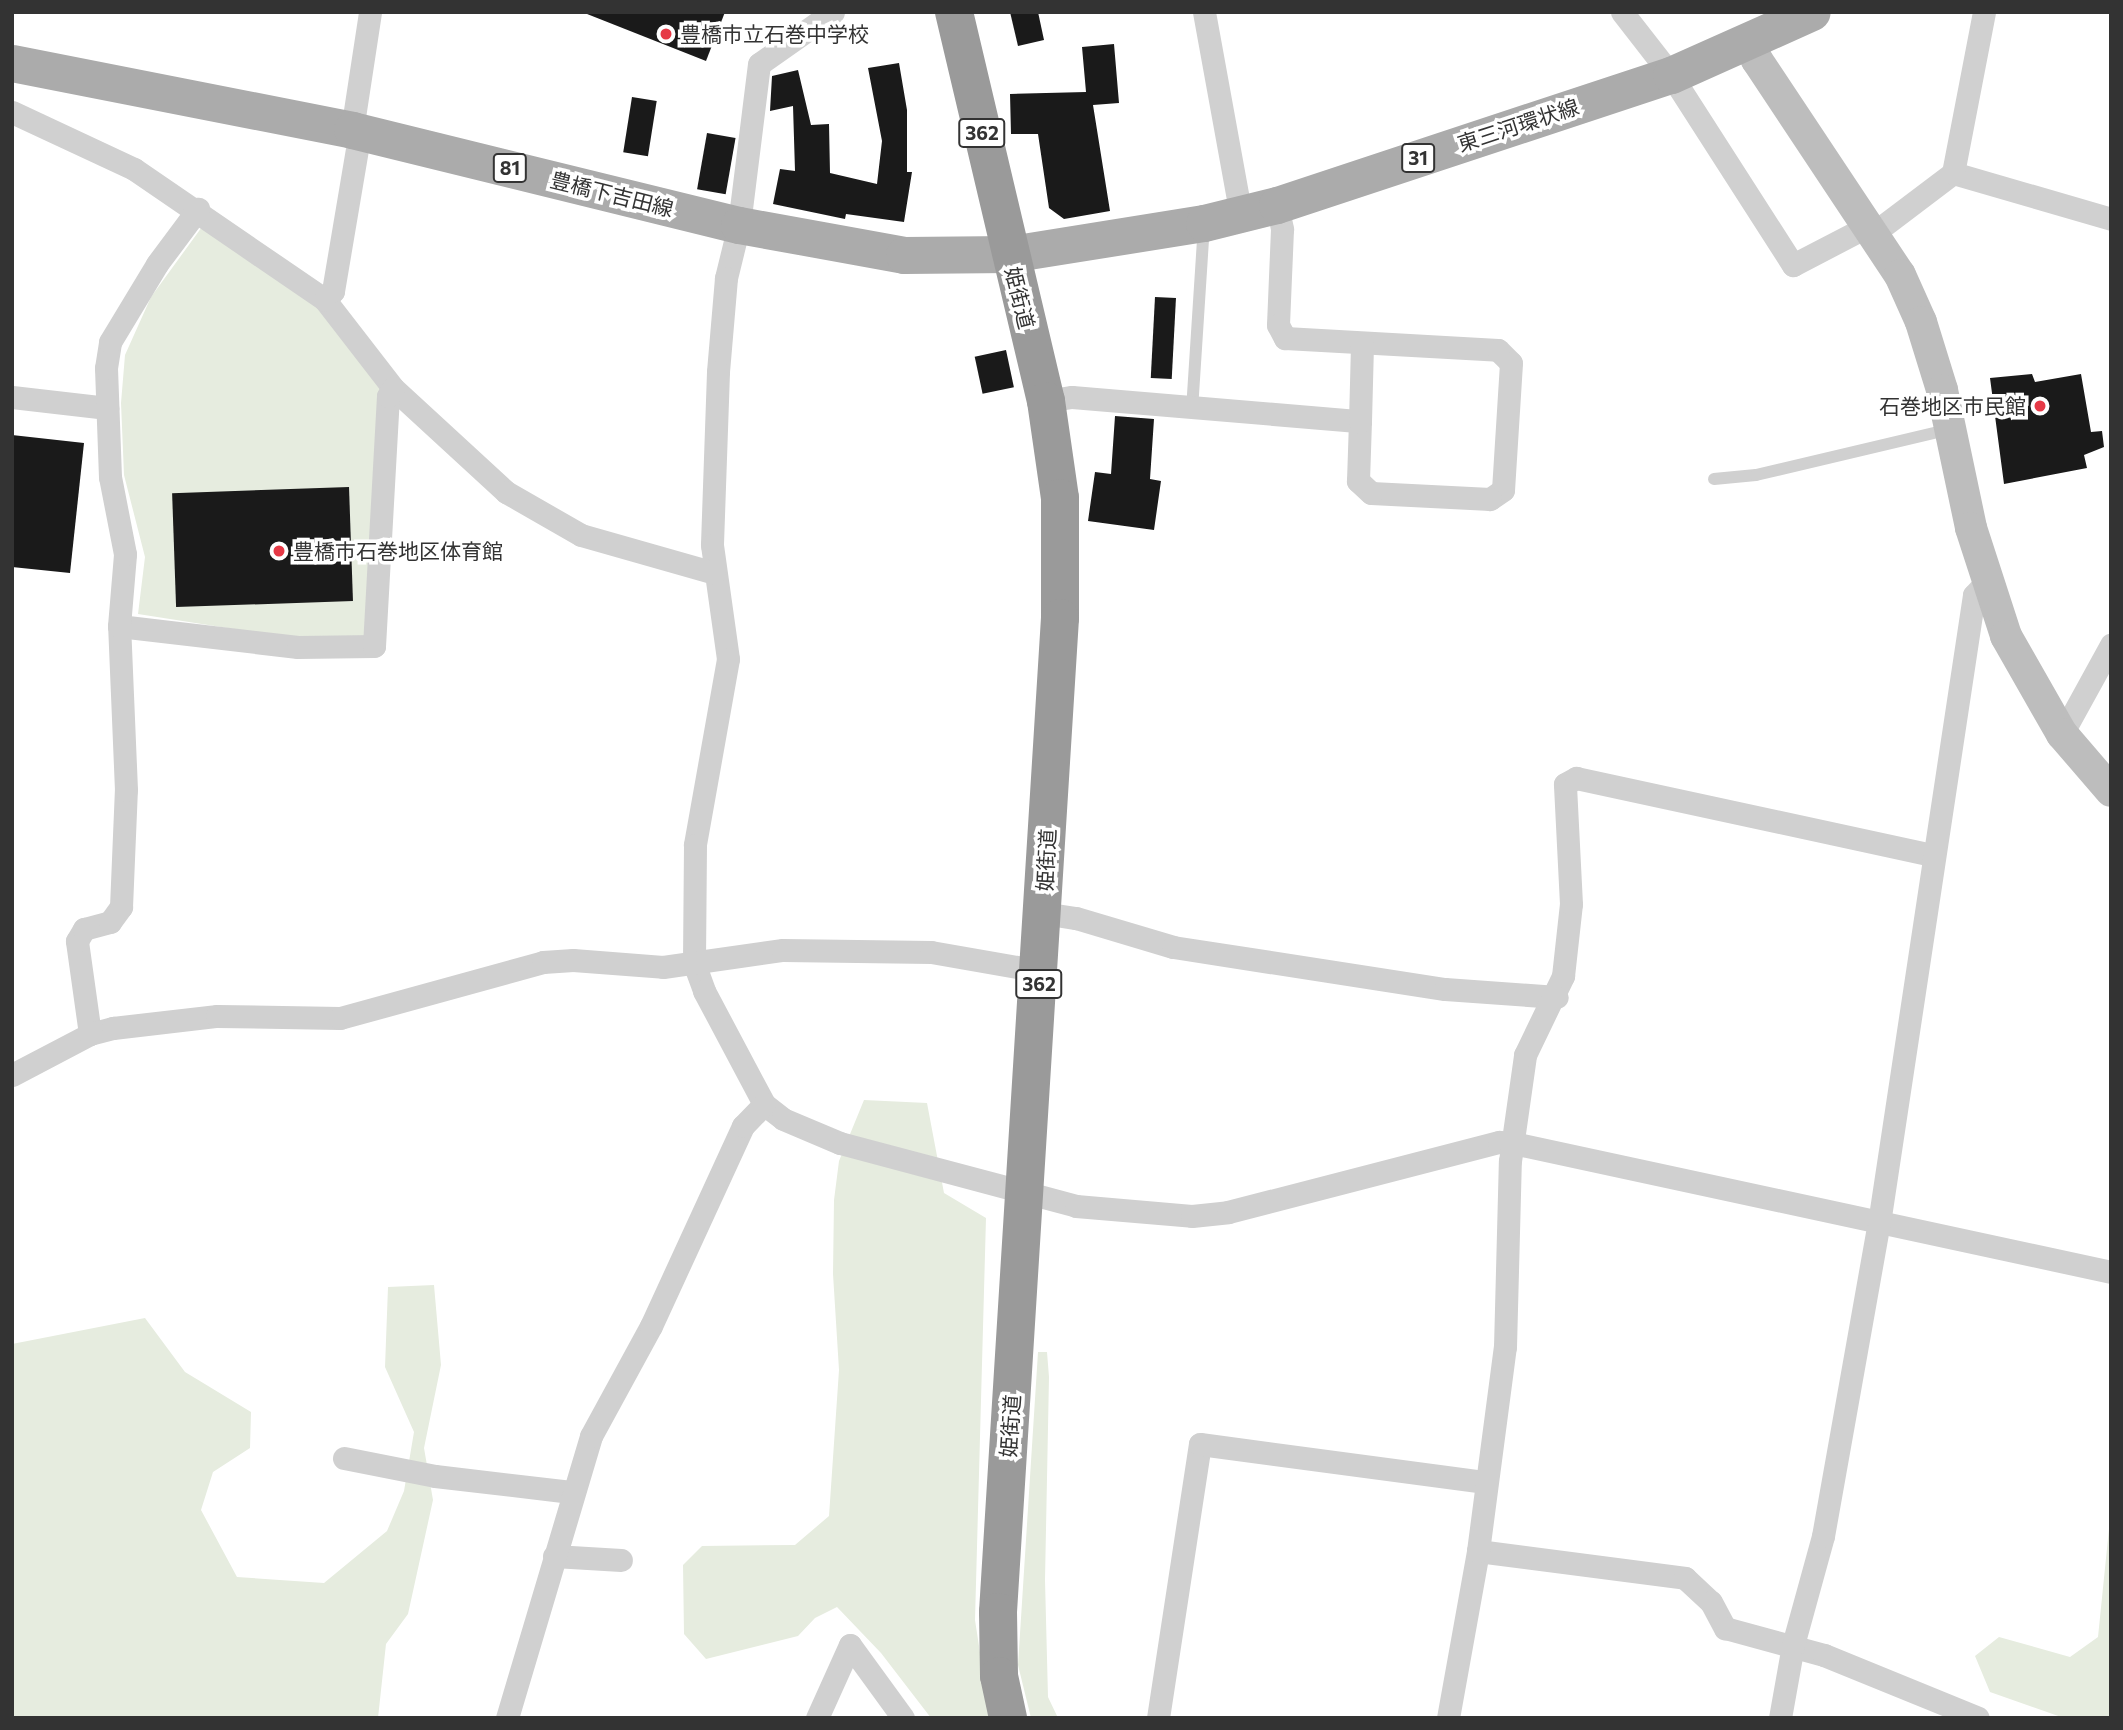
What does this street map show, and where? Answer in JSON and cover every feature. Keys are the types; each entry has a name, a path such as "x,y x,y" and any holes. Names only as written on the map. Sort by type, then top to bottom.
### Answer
{"highway":[{"name":"姫街道","path":"954,12 1046,401 1060,498 1060,618 998,1612 999,1676 1008,1718"}],"main road":[{"name":"東三河環状線","path":"1010,254 1204,223 1277,205 1671,75 1812,12"},
{"name":"豊橋下吉田線","path":"12,63 356,131 739,225 904,255 1010,254"}],"street":[{"path":"325,300 333,291 370,12"},
{"path":"834,12 759,64 739,225 726,278 718,372 714,573 728,659 695,845 694,963 704,991 765,1104 783,1119 840,1143 1025,1195 1076,1206 1192,1216 1228,1212 1499,1142 2111,1272"},
{"path":"1204,12 1241,215"},
{"path":"1622,12 1671,75 1793,265 1872,229 1953,173 1983,12"},
{"path":"1748,40 1757,60 1872,229 1921,322 1950,429 1985,583 2028,679 2062,734 2111,791"},
{"path":"12,112 134,169 198,209 325,300 393,388 506,492 581,535 714,573"},
{"path":"1953,173 2111,219"},
{"path":"1277,205 1282,229 1278,325 1285,338 1498,350 1511,363 1503,490 1490,499 1371,493 1357,481 1362,344"},
{"path":"90,1034 78,941 84,929 110,922 121,907 126,790 119,626 125,554 110,477 107,408 110,342 157,264 198,209"},
{"path":"119,626 298,647 374,646 388,396 393,388"},
{"path":"12,397 107,408"},
{"path":"1046,401 1072,397 1192,410 1360,421"},
{"path":"1780,1718 1793,1645 1823,1536 1879,1223 1931,855 1974,595 1985,583"},
{"path":"2062,734 2111,645"},
{"path":"1448,1718 1478,1550 1485,1482 1506,1347 1513,1143 1525,1055 1535,1028 1557,997 1571,904 1566,784 1576,778 1931,855"},
{"path":"1043,913 1076,918 1173,947 1445,989 1557,997"},
{"path":"12,1075 90,1034 217,1016 340,1017 543,962 573,960 663,967 783,950 931,952 1040,971"},
{"path":"507,1718 571,1492 591,1436 651,1326 743,1126 765,1104"},
{"path":"1158,1718 1200,1444 1485,1482"},
{"path":"344,1458 435,1476 571,1492"},
{"path":"1478,1550 1685,1578 1711,1602 1725,1628 1793,1645 1978,1718"},
{"path":"554,1556 621,1560"},
{"path":"817,1718 850,1645 903,1718"}],"lane":[{"path":"1192,410 1204,223"},
{"path":"1714,480 1756,475 1950,429"}],"shaded area":[{"path":"207,220 326,308 383,386 366,639 298,639 138,614 145,557 124,475 121,403 125,355 151,297"},
{"path":"864,1100 927,1103 944,1193 986,1218 975,1620 990,1718 931,1718 881,1653 837,1607 815,1618 798,1636 706,1659 684,1634 683,1565 702,1546 795,1545 829,1516 839,1370 833,1274 834,1200 839,1161"},
{"path":"434,1285 441,1365 424,1448 433,1500 408,1614 386,1644 378,1718 12,1718 12,1344 145,1318 185,1372 251,1412 250,1448 213,1472 201,1510 237,1577 324,1583 387,1531 404,1491 414,1432 385,1367 388,1287"},
{"path":"1038,1352 1047,1352 1049,1377 1045,1580 1048,1697 1058,1718 1031,1718 1018,1665"},
{"path":"2111,1509 2111,1718 2064,1718 1990,1692 1975,1656 1999,1637 2070,1657 2098,1637"}],"building":[{"path":"582,12 725,12 706,61"},
{"path":"1010,12 1038,12 1044,40 1018,46"},
{"path":"1114,44 1119,103 1093,105 1110,211 1064,219 1049,208 1038,134 1011,134 1010,94 1086,92 1082,47"},
{"path":"899,63 907,110 907,172 912,172 904,222 846,214 845,219 773,204 780,169 795,171 793,106 770,111 772,76 798,70 811,125 829,124 830,173 877,184 882,141 868,68"},
{"path":"632,97 657,101 648,156 623,152"},
{"path":"707,133 736,138 726,194 697,189"},
{"path":"1155,297 1176,298 1172,379 1151,378"},
{"path":"1006,350 1014,387 983,394 975,357"},
{"name":"石巻地区市民館","path":"2032,374 2035,382 2081,374 2091,432 2102,431 2104,447 2084,455 2087,468 2004,484 1990,378"},
{"path":"1115,416 1154,419 1150,479 1161,481 1154,530 1088,521 1095,472 1111,474"},
{"path":"12,435 84,443 70,573 12,567"},
{"path":"349,487 353,601 176,607 172,493"}],"place":[{"name":"豊橋市立石巻中学校","path":"666,34"},
{"name":"石巻地区市民館","path":"2040,406"},
{"name":"豊橋市石巻地区体育館","path":"279,551"}]}
